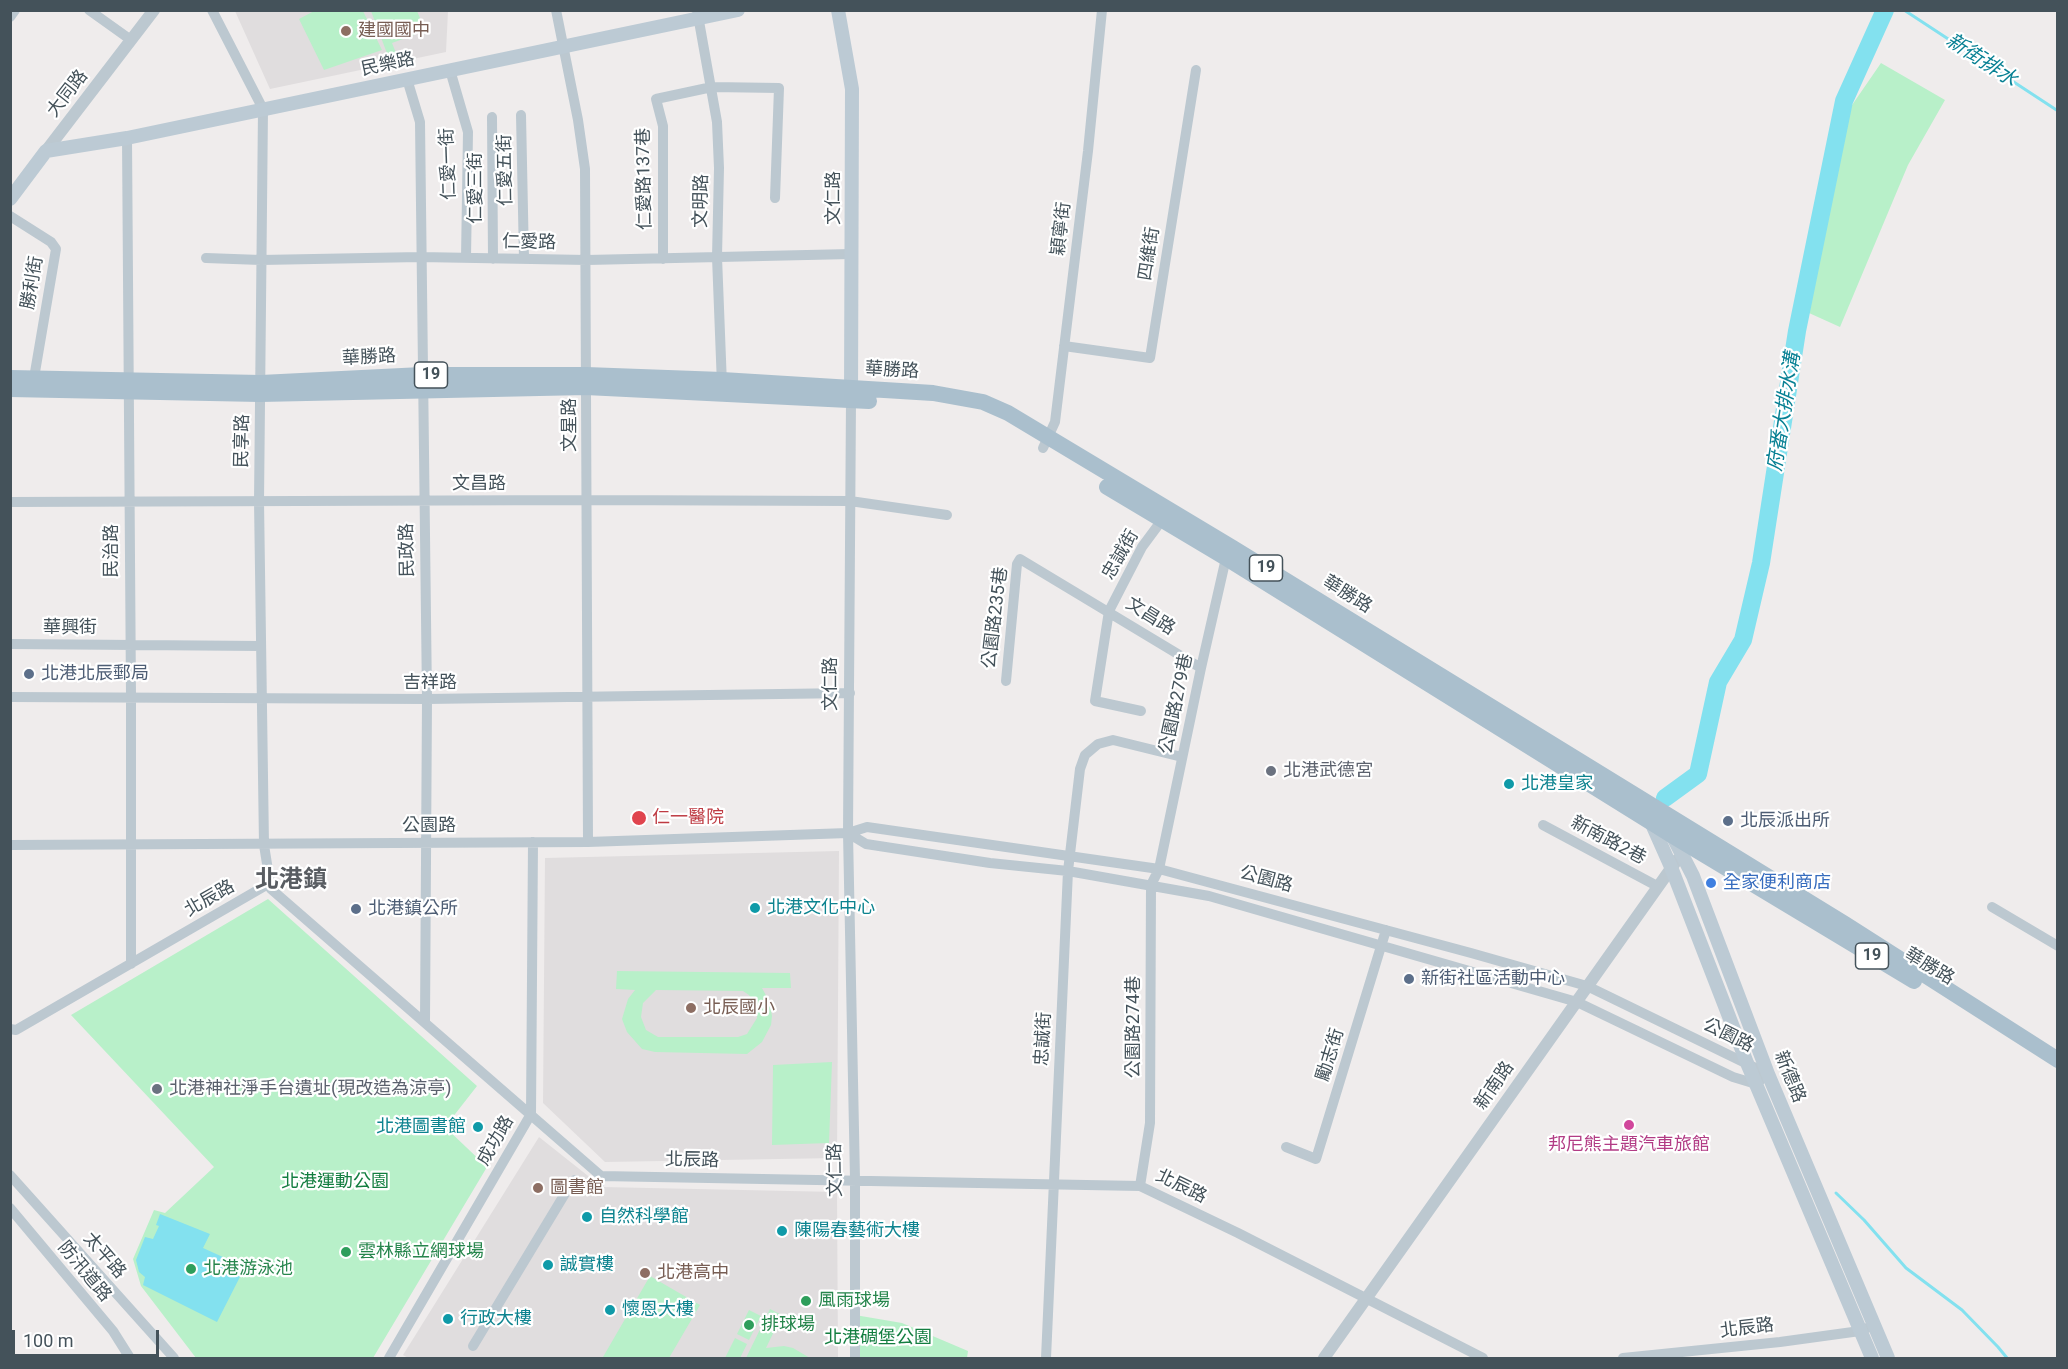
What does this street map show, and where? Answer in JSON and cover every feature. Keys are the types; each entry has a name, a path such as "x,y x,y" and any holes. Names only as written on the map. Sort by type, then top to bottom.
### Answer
{"main road":[{"name":"民樂路","path":"46,151 127,138 564,47 698,15 738,10"},
{"name":"文仁路","path":"838,10 852,89 851,394"},
{"name":"大同路","path":"10,199 46,151"},
{"name":"華勝路","path":"10,378 128,386"},
{"name":"華勝路","path":"10,389 128,386 261,388 422,382 586,381 851,394 950,404 977,410 1046,443 1230,553 1654,816"},
{"name":"華勝路","path":"1046,443 1162,520 1230,553"},
{"name":"19","path":"1654,816 1683,841"},
{"name":"新德路","path":"1654,816 1671,867 1747,1063 1872,1359"},
{"name":"華勝路","path":"1683,841 1845,924 2058,1060"},
{"name":"華勝路","path":"1683,841 2058,1069"},
{"name":"新德路","path":"1683,841 1693,876 1768,1074 1888,1359"}],"street":[{"path":"10,17 15,10"},
{"path":"89,10 131,40"},
{"name":"大同路","path":"46,151 154,10"},
{"name":"民享路","path":"212,10 263,110 259,501 264,845 270,883"},
{"name":"文星路","path":"556,10 578,120 585,169 588,842"},
{"name":"穎寧街","path":"1046,443 1055,422 1088,151 1102,10"},
{"name":"文明路","path":"698,15 717,123 719,168 717,257 722,387"},
{"name":"仁愛一街","path":"450,70 468,132 466,258"},
{"name":"四維街","path":"1064,346 1150,358 1196,70"},
{"name":"民政路","path":"407,79 420,122 427,699 425,1022"},
{"path":"712,87 778,88 775,198"},
{"name":"仁愛路137巷","path":"663,259 663,126 656,99 712,87"},
{"name":"仁愛五街","path":"521,115 524,260"},
{"name":"仁愛三街","path":"492,117 494,259"},
{"name":"民治路","path":"127,138 131,964"},
{"name":"勝利街","path":"10,216 51,242 56,249 34,378"},
{"name":"仁愛路","path":"206,258 261,260 420,257 587,260 851,254"},
{"name":"文仁路","path":"851,394 848,833 855,1179 855,1359"},
{"name":"文昌路","path":"10,502 849,501 947,515"},
{"name":"忠誠街","path":"1141,711 1095,701 1109,611 1142,547 1162,520"},
{"name":"公園路279巷","path":"1158,869 1201,668 1230,553"},
{"name":"文昌路","path":"1020,559 1201,668"},
{"name":"公園路235巷","path":"1006,681 1017,564 1020,559"},
{"name":"華興街","path":"10,644 261,646"},
{"name":"吉祥路","path":"10,697 131,696 261,700 588,698 850,693"},
{"name":"忠誠街","path":"1046,1359 1068,871 1080,769 1085,755 1098,744 1113,740 1182,757"},
{"name":"新南路2巷","path":"1543,825 1657,886"},
{"name":"公園路","path":"10,845 588,842 848,833 867,827 1158,869 1386,930 1587,986 1768,1074 1756,1084 1733,1077 1577,1002 1209,896 1068,871 990,863 866,844 848,833"},
{"name":"新南路","path":"1324,1359 1671,867 1683,841"},
{"name":"成功路","path":"389,1359 531,1114 533,842"},
{"name":"公園路274巷","path":"1140,1186 1150,1124 1151,885 1158,869"},
{"path":"270,883 271,889 601,1176 598,1188 593,1189 575,1180 572,1182 473,1346"},
{"name":"北辰路","path":"10,1029 16,1030 270,883"},
{"path":"1992,907 2058,946"},
{"name":"勵志街","path":"1286,1147 1316,1159 1386,930"},
{"name":"太平路","path":"10,1175 174,1359"},
{"name":"北辰路","path":"601,1176 1140,1186 1238,1233 1483,1359"},
{"name":"防汛道路","path":"10,1208 113,1331 130,1359"},
{"name":"北辰路","path":"1623,1359 1860,1331 1874,1325"}],"shaded area":[{"name":"建國國中","path":"235,11 448,11 446,52 270,89"},
{"name":"北辰國小","path":"839,851 837,1158 605,1162 543,1103 545,858"},
{"name":"北港高中","path":"539,1137 602,1187 837,1192 838,1358 408,1358 403,1355"}],"green space":[{"path":"316,10 363,11 382,50 324,70 299,19"},
{"path":"371,11 417,11 420,18 418,29 414,35 392,43 396,53 388,56"},
{"path":"1881,63 1945,100 1908,165 1840,327 1809,313 1817,255 1850,108"},
{"name":"北港運動公園","path":"268,899 477,1086 445,1127 487,1167 373,1358 196,1358 141,1286 133,1259 154,1210 165,1213 214,1167 71,1015"},
{"path":"617,971 790,973 791,988 762,988 769,1001 771,1025 762,1042 747,1054 655,1052 642,1049 627,1032 622,1019 628,999 635,990 616,989","holes":["656,990 743,991 753,1002 757,1010 757,1018 747,1034 738,1037 658,1037 646,1030 641,1017 643,1003"]},
{"path":"832,1062 829,1143 772,1145 773,1065"},
{"path":"650,1276 700,1305 669,1358 603,1357"},
{"path":"770,1309 782,1315 766,1348 784,1346 793,1348 810,1358 746,1358"},
{"name":"排球場","path":"749,1310 761,1316 749,1340 737,1334"},
{"name":"北港碉堡公園","path":"855,1315 902,1323 968,1351 967,1358 855,1358"},
{"name":"排球場","path":"735,1338 747,1344 740,1358 725,1358"}],"water":[{"name":"北港游泳池","path":"160,1214 210,1234 203,1248 245,1267 217,1322 143,1285 145,1277 139,1272 136,1260 145,1237 153,1239 159,1226 156,1225"}],"waterway":[{"name":"府番大排水溝","path":"1665,798 1698,774 1718,682 1743,640 1761,563 1797,331 1844,101 1885,10"},
{"name":"新街排水","path":"1904,10 2058,111"},
{"path":"1836,1193 1864,1220 1906,1268 1962,1310 2007,1358"}],"place":[{"name":"建國國中","path":"346,31"},
{"name":"北港北辰郵局","path":"29,674"},
{"name":"北港武德宮","path":"1271,771"},
{"name":"北港皇家","path":"1509,784"},
{"name":"仁一醫院","path":"639,818"},
{"name":"北辰派出所","path":"1728,821"},
{"name":"全家便利商店","path":"1711,883"},
{"name":"北港文化中心","path":"755,908"},
{"name":"北港鎮公所","path":"356,909"},
{"name":"新街社區活動中心","path":"1409,979"},
{"name":"北辰國小","path":"691,1008"},
{"name":"北港神社淨手台遺址(現改造為涼亭)","path":"157,1089"},
{"name":"邦尼熊主題汽車旅館","path":"1629,1125"},
{"name":"北港圖書館","path":"478,1127"},
{"name":"圖書館","path":"538,1188"},
{"name":"自然科學館","path":"587,1217"},
{"name":"陳陽春藝術大樓","path":"782,1231"},
{"name":"雲林縣立網球場","path":"346,1252"},
{"name":"誠實樓","path":"548,1265"},
{"name":"北港游泳池","path":"191,1269"},
{"name":"北港高中","path":"645,1273"},
{"name":"風雨球場","path":"806,1301"},
{"name":"懷恩大樓","path":"610,1310"},
{"name":"行政大樓","path":"448,1319"},
{"name":"排球場","path":"749,1325"}],"district":[{"name":"北港鎮","path":"291,881"}]}
